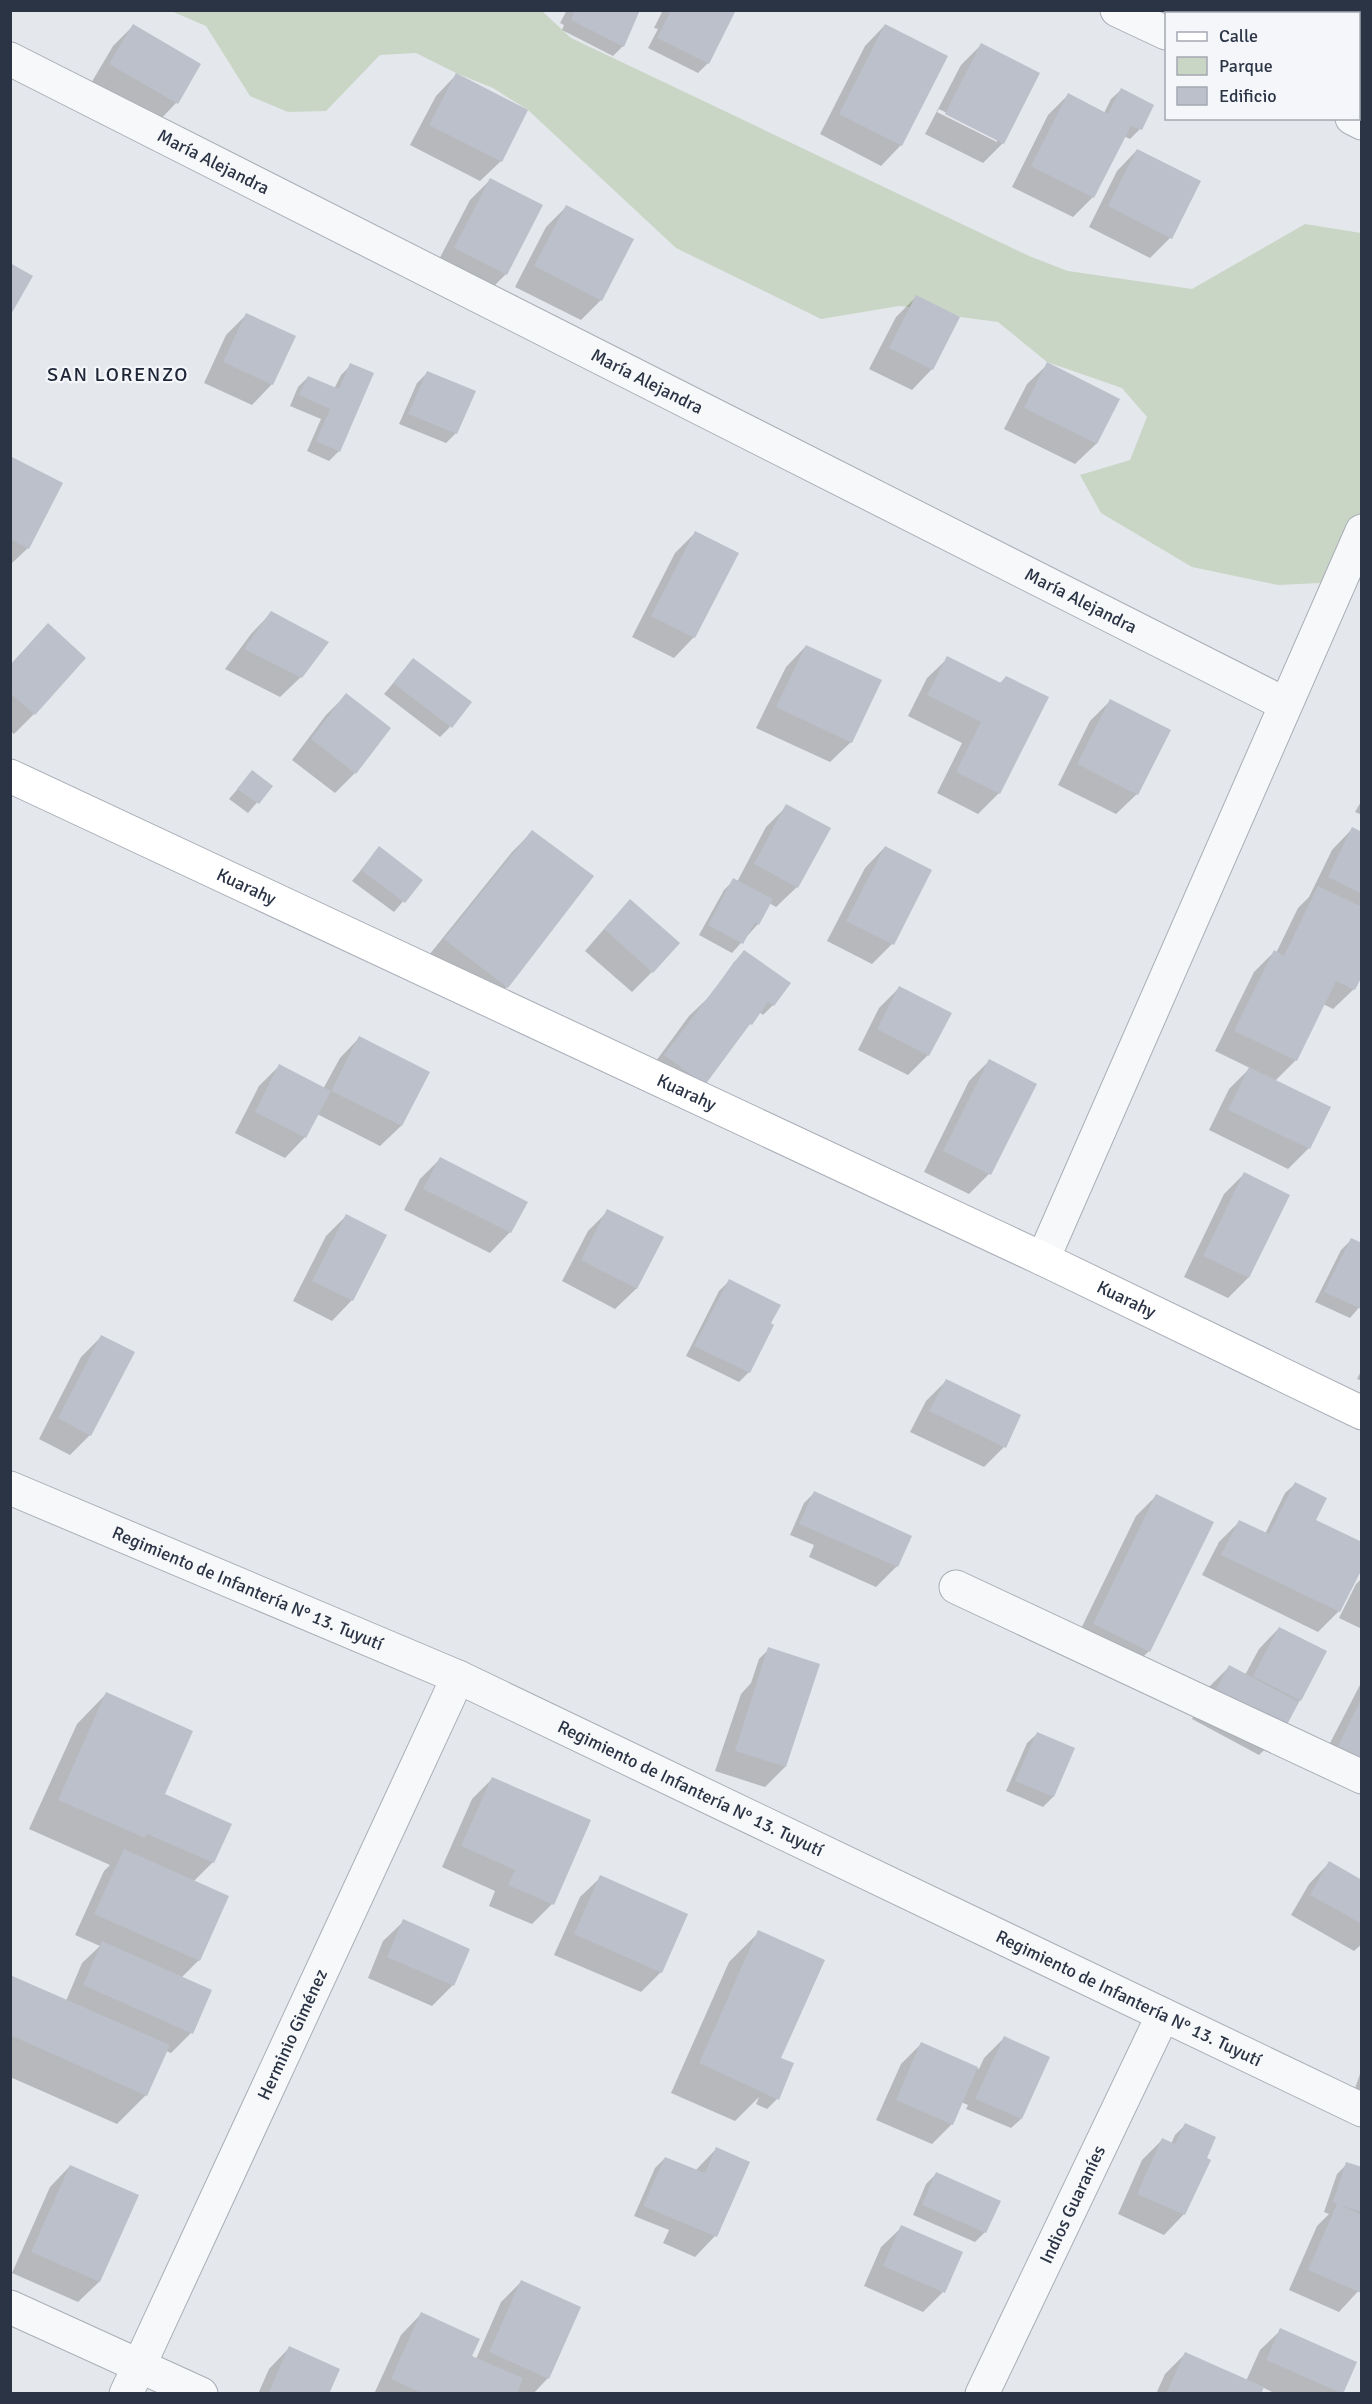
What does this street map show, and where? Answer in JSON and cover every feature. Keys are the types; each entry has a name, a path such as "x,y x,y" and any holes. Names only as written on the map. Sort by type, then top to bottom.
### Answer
{"street":[{"path":"1117,10 1165,32"},
{"name":"María Alejandra","path":"10,59 1285,704"},
{"path":"1043,1259 1362,531"},
{"name":"Kuarahy","path":"10,776 1043,1259 1362,1413"},
{"name":"Regimiento de Infantería N° 13. Tuyutí","path":"10,1488 458,1677 1362,2110"},
{"path":"956,1587 1362,1777"},
{"name":"Herminio Giménez","path":"133,2380 458,1677"},
{"name":"Indios Guaraníes","path":"982,2394 1163,2015"},
{"path":"10,2307 133,2380 201,2394"}],"green space":[{"path":"171,11 542,11 571,38 1029,256 1068,271 1192,289 1305,224 1361,233 1361,581 1278,585 1192,567 1101,513 1080,475 1130,460 1147,417 1122,388 1047,362 998,322 960,317 939,310 899,306 821,319 676,248 528,110 493,88 416,53 380,55 326,111 288,112 250,96 206,26"}],"building":[{"path":"575,10 640,10 624,47 571,20"},
{"path":"671,10 736,10 709,64 657,38"},
{"path":"133,24 201,64 178,104 109,64"},
{"path":"885,24 948,56 902,146 839,114"},
{"path":"981,43 1040,73 1004,144 945,114"},
{"path":"456,73 528,110 502,162 429,125"},
{"path":"1121,88 1154,105 1142,130 1131,126 1094,198 1031,166 1068,93 1108,114"},
{"path":"1137,149 1201,181 1172,239 1108,206"},
{"path":"490,178 543,205 507,275 454,248"},
{"path":"566,205 634,239 602,301 534,266"},
{"path":"10,263 33,276 10,316"},
{"path":"916,295 960,317 933,370 889,348"},
{"path":"246,313 296,336 273,385 223,362"},
{"path":"1047,362 1120,399 1097,444 1024,408"},
{"path":"350,363 374,373 340,452 316,441 330,409 299,395 308,376 339,389"},
{"path":"427,371 476,391 457,434 408,414"},
{"path":"10,456 63,483 29,549 10,539"},
{"path":"695,531 739,553 695,638 651,616"},
{"path":"271,611 329,642 302,678 244,649"},
{"path":"48,623 86,658 35,715 10,693 10,665"},
{"path":"806,645 882,680 852,743 776,707"},
{"path":"947,656 1001,683 1006,676 1049,697 1000,794 956,772 981,722 927,695"},
{"path":"413,658 472,702 452,728 393,683"},
{"path":"346,693 391,728 356,774 311,739"},
{"path":"1110,699 1171,730 1138,795 1077,764"},
{"path":"252,770 273,786 259,804 237,789"},
{"path":"786,804 831,828 798,888 754,864"},
{"path":"1352,827 1362,832 1362,894 1328,877"},
{"path":"532,830 594,876 508,988 444,939"},
{"path":"379,846 423,880 405,903 361,870"},
{"path":"885,846 932,870 894,945 846,921"},
{"path":"733,878 773,899 759,925 755,922 743,944 708,925"},
{"path":"1318,886 1362,907 1362,976 1355,990 1336,981 1297,1061 1234,1031 1274,950 1284,956"},
{"path":"630,899 680,943 653,973 604,929"},
{"path":"744,950 791,983 774,1006 768,1002 705,1085 664,1055"},
{"path":"899,986 952,1013 929,1056 877,1029"},
{"path":"359,1036 430,1072 402,1126 331,1091"},
{"path":"989,1059 1037,1084 991,1175 943,1151"},
{"path":"279,1064 331,1091 306,1138 255,1112"},
{"path":"1249,1067 1331,1107 1310,1149 1228,1110"},
{"path":"440,1157 528,1202 511,1233 423,1189"},
{"path":"1244,1172 1290,1195 1249,1278 1203,1256"},
{"path":"607,1209 664,1237 637,1289 581,1260"},
{"path":"346,1214 387,1235 353,1301 312,1281"},
{"path":"1351,1238 1362,1243 1361,1309 1324,1292"},
{"path":"729,1279 781,1305 771,1323 774,1325 750,1373 694,1346"},
{"path":"101,1335 135,1352 91,1436 58,1418"},
{"path":"946,1379 1021,1415 1006,1448 929,1411"},
{"path":"1295,1482 1327,1498 1316,1520 1362,1542 1362,1569 1340,1612 1221,1555 1239,1520 1269,1534"},
{"path":"814,1491 912,1536 898,1567 799,1524"},
{"path":"1156,1494 1214,1522 1150,1652 1093,1624"},
{"path":"1279,1627 1327,1651 1301,1701 1253,1676"},
{"path":"768,1647 820,1664 786,1767 735,1751"},
{"path":"1229,1665 1299,1702 1281,1736 1211,1699"},
{"path":"106,1692 193,1731 165,1794 232,1824 214,1863 147,1834 145,1838 58,1800"},
{"path":"1362,1697 1362,1758 1338,1746"},
{"path":"1037,1732 1075,1748 1054,1797 1015,1781"},
{"path":"492,1777 591,1820 554,1905 508,1885 515,1870 461,1846"},
{"path":"124,1849 229,1896 200,1961 94,1914"},
{"path":"1329,1861 1362,1880 1362,1924 1310,1895"},
{"path":"600,1875 688,1914 662,1973 574,1934"},
{"path":"403,1919 470,1949 454,1986 387,1957"},
{"path":"758,1930 825,1960 781,2058 794,2063 779,2100 699,2063"},
{"path":"102,1941 212,1990 193,2034 83,1985"},
{"path":"10,1975 170,2045 147,2096 10,2035"},
{"path":"1004,2036 1050,2057 1022,2119 975,2099"},
{"path":"921,2042 978,2067 953,2125 896,2100"},
{"path":"1185,2123 1216,2137 1207,2158 1211,2160 1185,2215 1137,2194 1162,2138 1175,2144"},
{"path":"716,2147 750,2162 717,2237 643,2206 665,2157 705,2173"},
{"path":"1346,2162 1362,2167 1362,2212 1340,2205 1362,2215 1361,2293 1308,2270 1337,2204 1333,2202"},
{"path":"70,2165 139,2195 100,2282 31,2252"},
{"path":"936,2172 1001,2201 986,2233 922,2205"},
{"path":"901,2225 963,2252 945,2293 883,2266"},
{"path":"521,2280 581,2307 549,2379 489,2352"},
{"path":"421,2312 480,2339 472,2356 523,2378 517,2394 424,2394 391,2379"},
{"path":"1280,2328 1357,2362 1343,2394 1266,2360"},
{"path":"289,2346 340,2369 329,2394 268,2394"},
{"path":"1185,2352 1264,2387 1261,2394 1166,2394"}],"district":[{"name":"SAN LORENZO","path":"118,374"}]}
